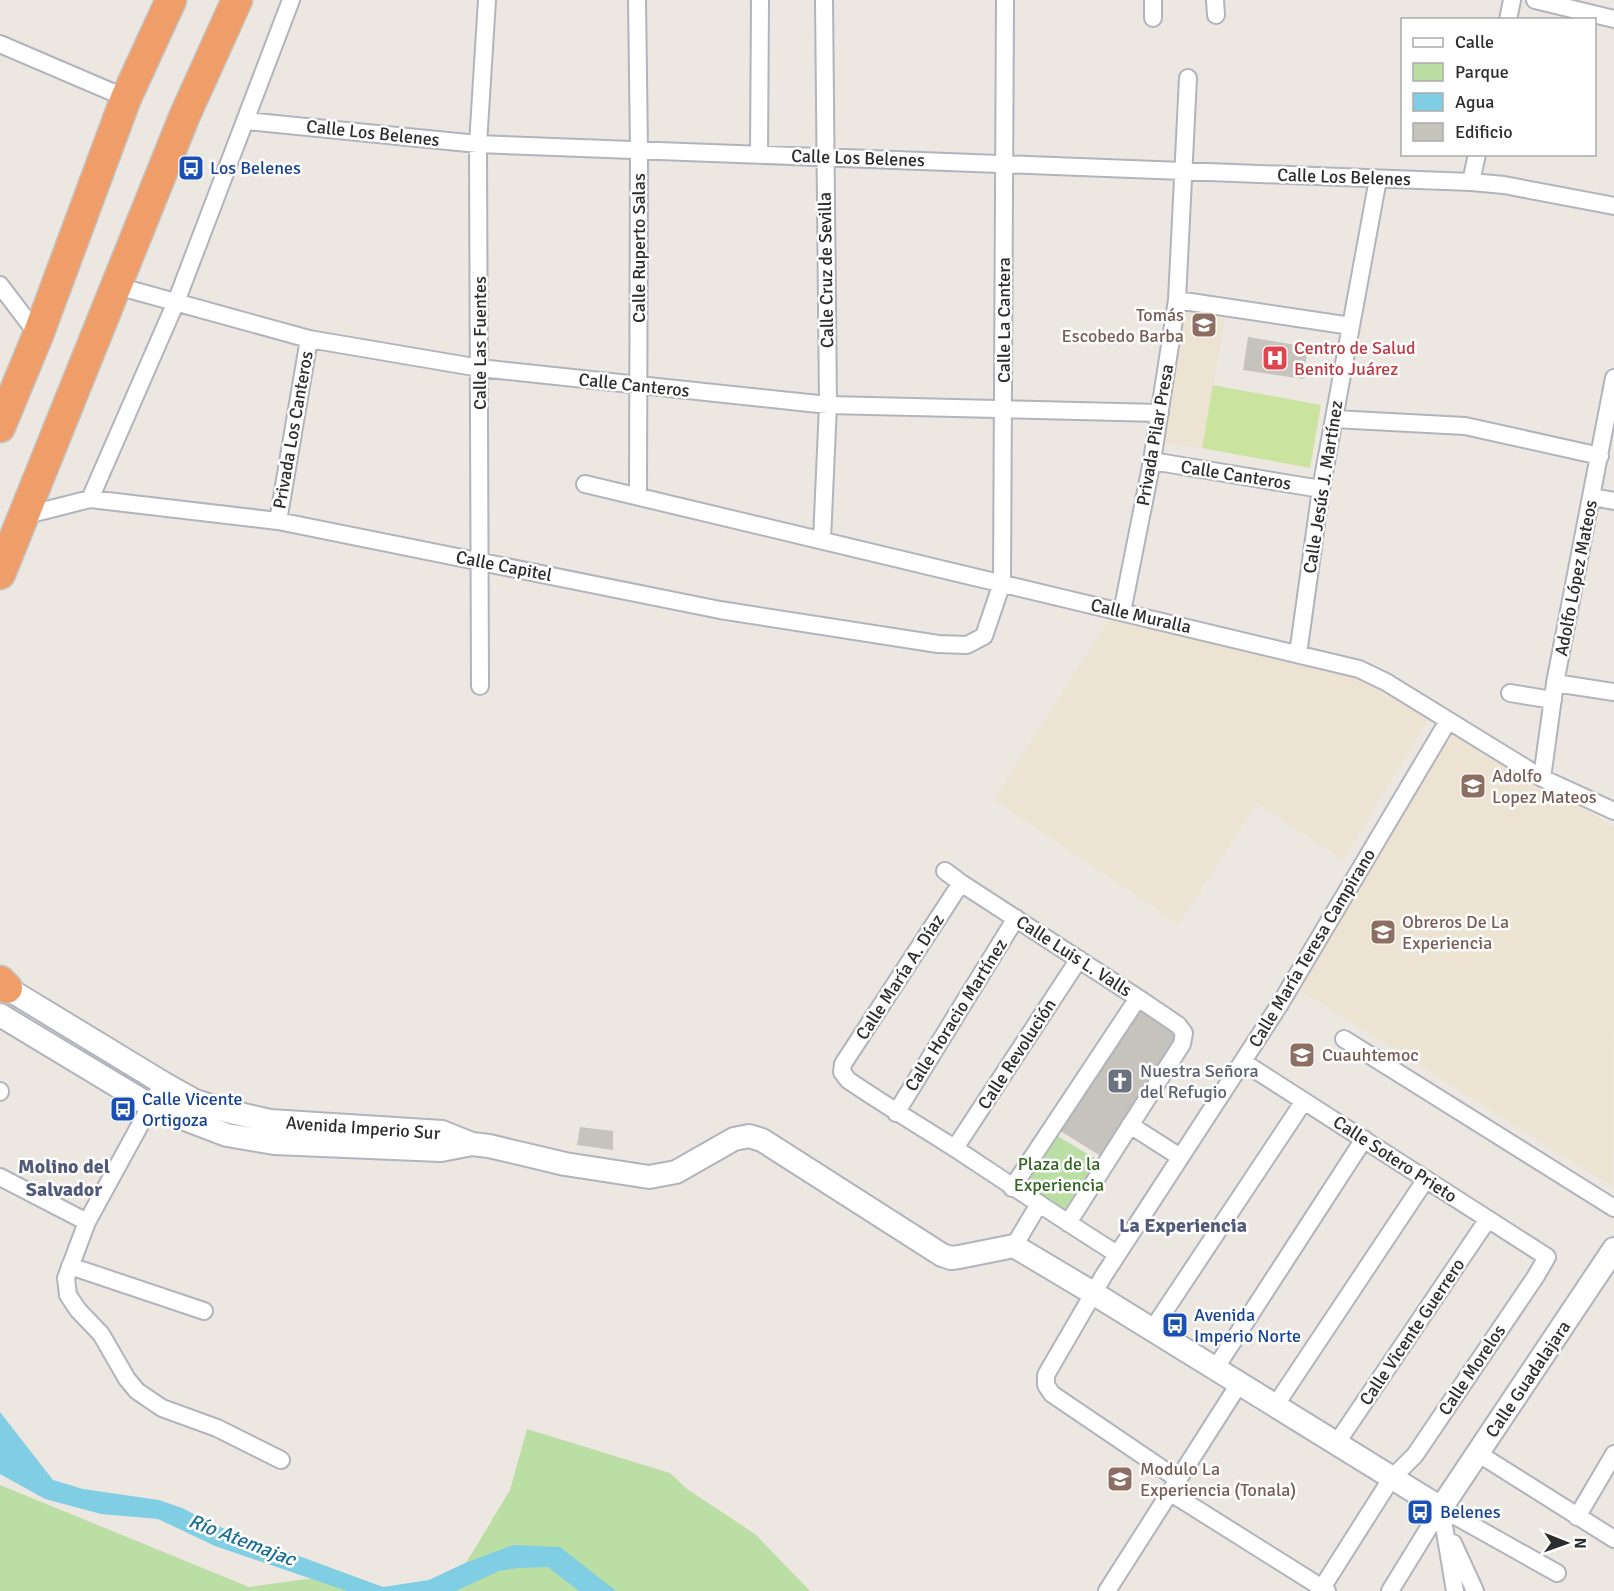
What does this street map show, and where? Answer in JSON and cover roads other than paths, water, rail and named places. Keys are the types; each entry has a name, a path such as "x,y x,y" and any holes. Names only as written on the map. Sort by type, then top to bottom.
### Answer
{"highway":[{"path":"0,427 38,335 126,98 162,14 171,0"},
{"path":"0,574 185,115 237,0"}],"street":[{"path":"90,499 176,302 291,0"},
{"name":"Calle Las Fuentes","path":"480,686 478,144 487,0"},
{"name":"Calle Ruperto Salas","path":"637,0 638,496"},
{"path":"759,154 760,0"},
{"name":"Calle Cruz de Sevilla","path":"822,540 828,405 824,0"},
{"name":"Calle La Cantera","path":"984,636 1002,583 1006,164 1005,0"},
{"path":"1153,0 1153,18"},
{"path":"1508,18 1512,0"},
{"path":"1535,0 1614,19"},
{"path":"0,44 126,98"},
{"name":"Privada Pilar Presa","path":"1122,612 1152,460 1177,300 1188,78"},
{"name":"Calle Los Belenes","path":"246,121 478,144 1471,182 1504,185 1614,206"},
{"path":"1471,182 1477,156"},
{"name":"Calle Jesús J. Martínez","path":"1298,654 1321,489 1378,179"},
{"path":"0,285 38,335"},
{"name":"Calle Canteros","path":"117,286 309,339 480,368 828,405 1160,413"},
{"path":"1177,300 1351,326"},
{"name":"Privada Los Canteros","path":"278,521 309,339"},
{"name":"Adolfo López Mateos","path":"1542,778 1555,683 1614,378"},
{"path":"1334,419 1465,426 1600,456"},
{"name":"Calle Canteros","path":"1152,460 1321,489"},
{"name":"Calle Muralla","path":"585,484 1369,672 1542,778 1614,811"},
{"path":"1592,497 1614,501"},
{"name":"Calle Capitel","path":"23,516 90,499 278,521 720,610 938,644 967,645 984,636"},
{"path":"1555,683 1614,692"},
{"path":"1510,693 1553,700"},
{"name":"Calle María Teresa Campirano","path":"1175,1486 1052,1394 1046,1385 1046,1375 1118,1254 1280,1004 1448,721"},
{"name":"Calle Luis L. Valls","path":"945,871 1178,1025 1184,1033 1182,1044 1130,1125"},
{"name":"Calle María A. Díaz","path":"896,1113 848,1080 842,1072 843,1064 961,883"},
{"name":"Calle Horacio Martínez","path":"896,1113 1016,918"},
{"name":"Calle Revolución","path":"955,1148 1079,959"},
{"name":"Avenida Imperio Sur","path":"2,992 195,1101 270,1121 442,1132 472,1144"},
{"name":"Avenida Imperio Sur","path":"2,992 151,1106 227,1135 273,1143 441,1150 472,1144"},
{"path":"1012,1188 1138,998"},
{"path":"1344,1039 1614,1208"},
{"name":"Calle Sotero Prieto","path":"1243,1062 1547,1257"},
{"path":"163,1083 87,1222 66,1278 68,1295 78,1310 101,1334 127,1379 137,1391 162,1407 217,1428 281,1460"},
{"path":"1152,1330 1304,1101"},
{"path":"896,1113 955,1148 1012,1188 1118,1254"},
{"path":"1068,1223 1130,1125 1180,1157"},
{"path":"472,1144 565,1164 649,1177 676,1172 734,1139 749,1136 762,1140 942,1256 951,1258 1014,1246 1094,1293 1336,1444 1442,1515 1557,1573"},
{"path":"1215,1369 1364,1139"},
{"path":"0,1177 87,1222"},
{"path":"1275,1406 1426,1179"},
{"path":"1014,1246 1038,1204"},
{"name":"Calle Vicente Guerrero","path":"1336,1444 1488,1219"},
{"name":"Calle Guadalajara","path":"1442,1515 1479,1454 1614,1250"},
{"name":"Calle Morelos","path":"1323,1590 1391,1479 1415,1455 1547,1257"},
{"path":"70,1266 204,1311"},
{"path":"1107,1591 1239,1384"},
{"path":"1479,1454 1614,1539"},
{"path":"1577,1517 1614,1454"},
{"path":"1175,1486 1323,1590"},
{"path":"1390,1591 1442,1515"},
{"path":"1442,1515 1455,1591"},
{"path":"1442,1515 1475,1591"}],"water":[{"name":"Río Atemajac","path":"0,1412 53,1480 83,1489 159,1500 182,1508 217,1526 383,1587 429,1580 465,1563 513,1545 560,1547 616,1591 579,1591 548,1567 499,1571 456,1591 347,1591 215,1546 158,1519 101,1514 45,1499 0,1474"}],"place":[{"name":"Los Belenes","path":"191,168"},
{"name":"Tomás Escobedo Barba","path":"1204,325"},
{"name":"Centro de Salud Benito Juárez","path":"1275,358"},
{"name":"Adolfo Lopez Mateos","path":"1473,786"},
{"name":"Obreros De La Experiencia","path":"1383,932"},
{"name":"Cuauhtemoc","path":"1302,1055"},
{"name":"Nuestra Señora del Refugio","path":"1120,1081"},
{"name":"Calle Vicente Ortigoza","path":"123,1109"},
{"name":"Avenida Imperio Norte","path":"1175,1325"},
{"name":"Modulo La Experiencia (Tonala)","path":"1120,1479"},
{"name":"Belenes","path":"1420,1512"}],"district":[{"name":"Molino del Salvador","path":"64,1178"},
{"name":"La Experiencia","path":"1183,1225"}],"park label":[{"name":"Plaza de la Experiencia","path":"1059,1174"}]}
